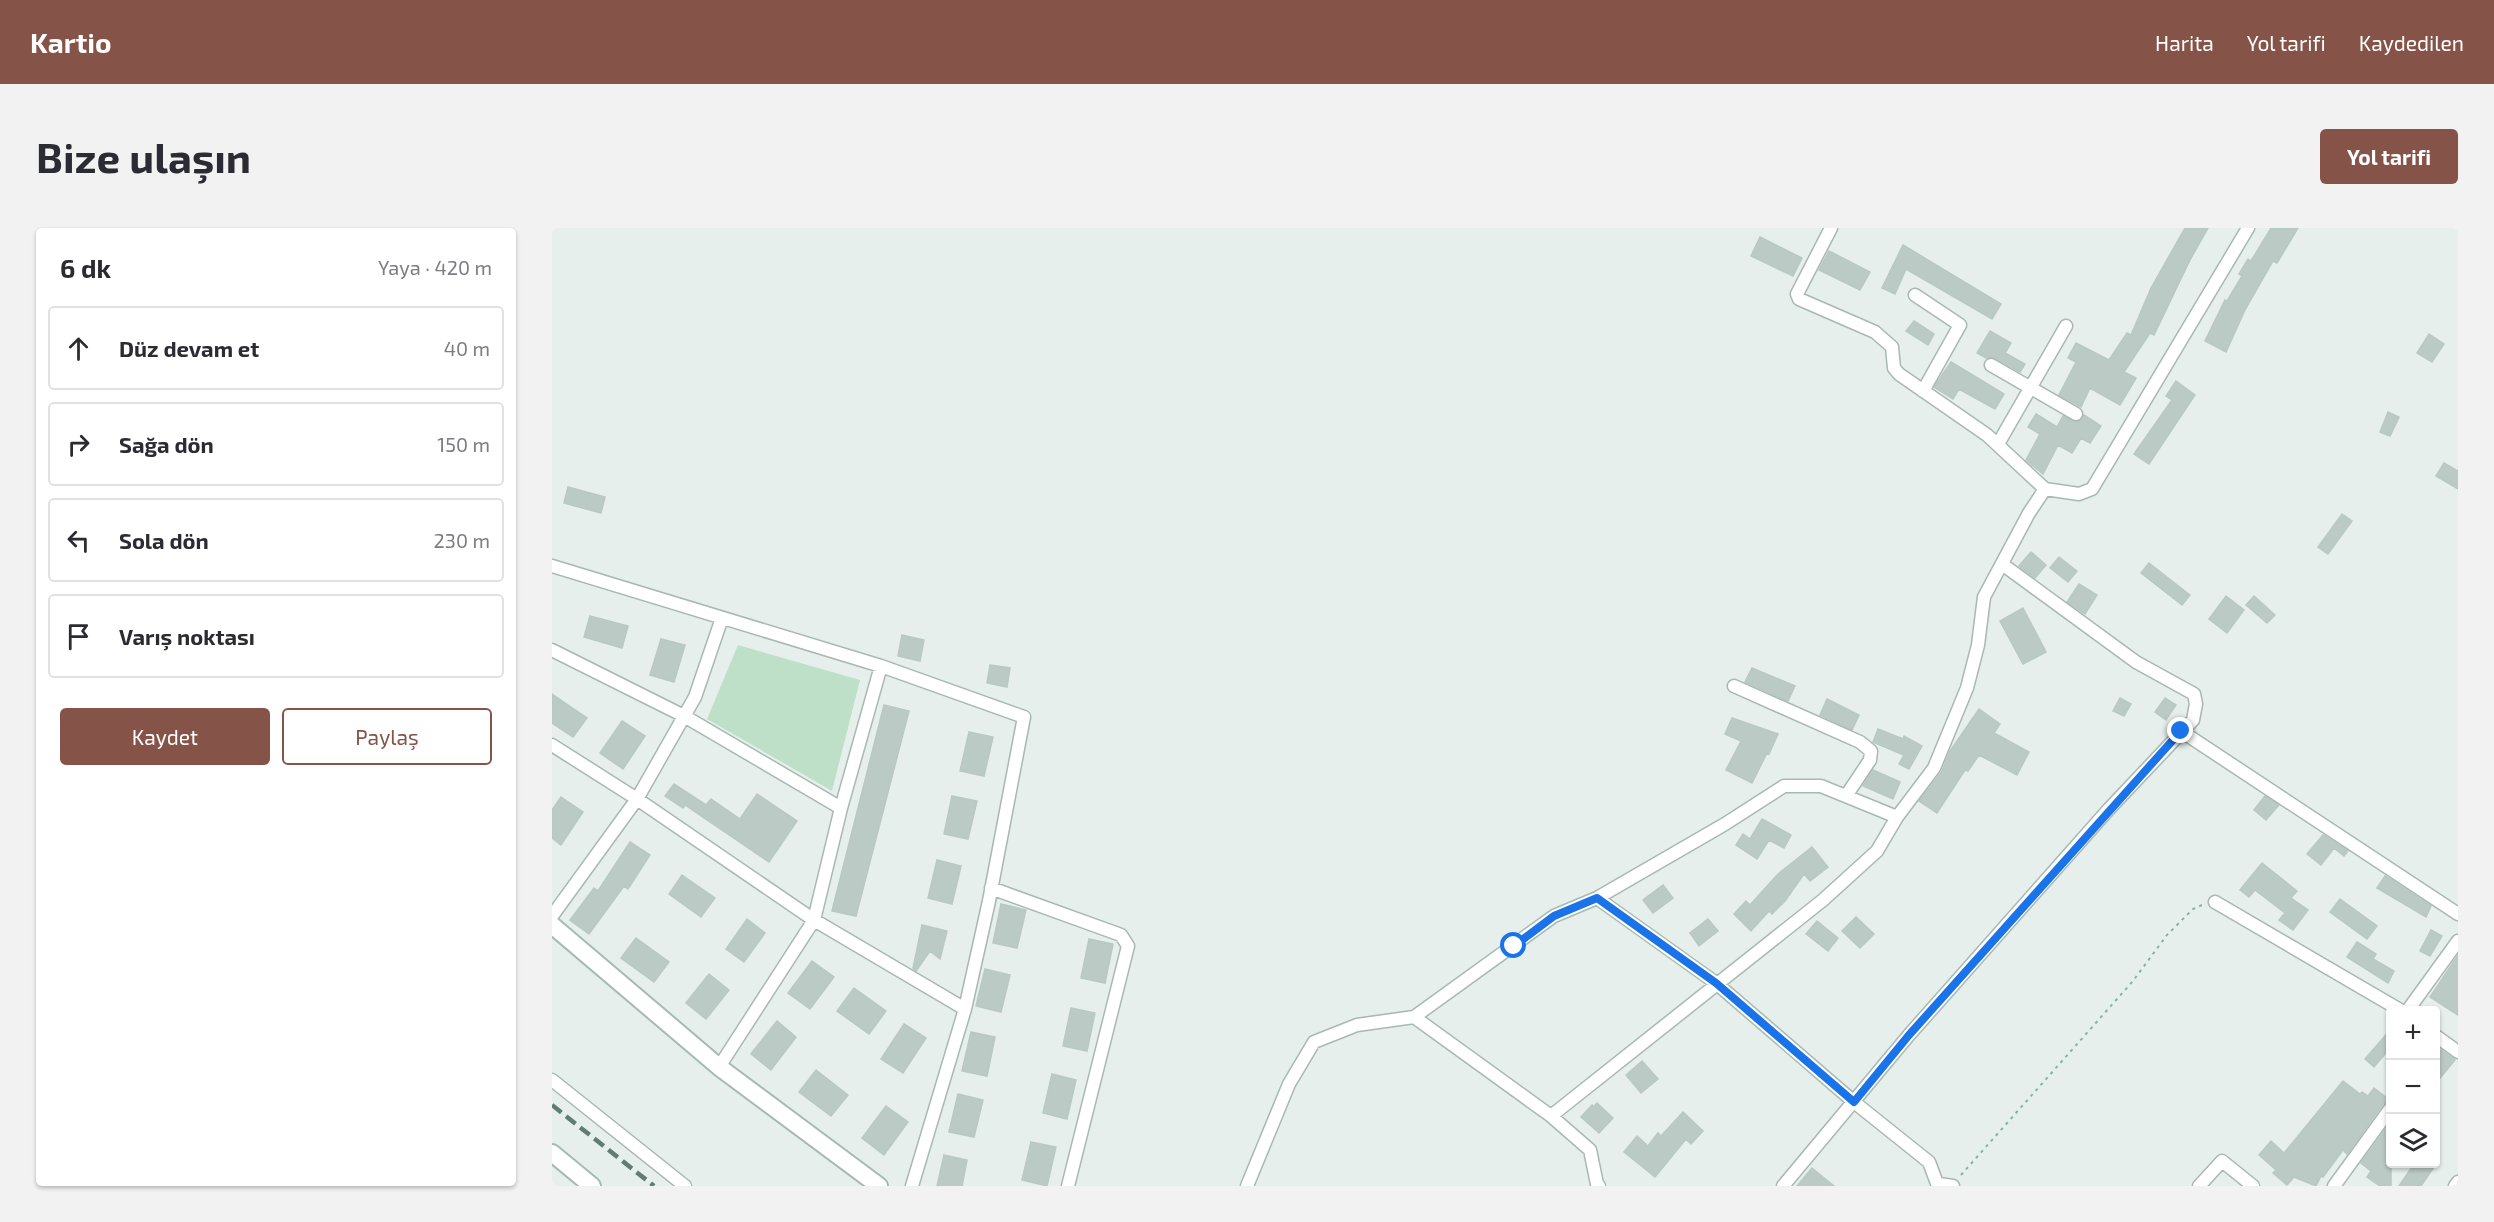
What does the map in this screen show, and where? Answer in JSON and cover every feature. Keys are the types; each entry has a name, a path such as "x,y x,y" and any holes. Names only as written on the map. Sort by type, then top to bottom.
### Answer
{"street":[{"path":"1831,228 1821,252 1797,294 1799,299 1875,332 1892,347 1894,368 1899,374 1998,444 2045,489 2079,494 2091,489 2248,228"},
{"path":"1915,295 1960,325 1923,391"},
{"path":"1998,444 2066,326"},
{"path":"1990,365 2076,414"},
{"path":"1551,1116 1823,900 1877,851 1897,817 1934,768 1967,688 1975,656 1984,597 2045,489"},
{"path":"1783,1186 1909,1035 2193,720 2196,704 2194,694 2136,662 2002,564"},
{"path":"552,566 881,666 1024,717 991,888 964,1009 912,1186"},
{"path":"552,916 637,799 695,697 722,618"},
{"path":"552,650 684,716 841,808"},
{"path":"719,1067 814,920 841,808 881,666"},
{"path":"1734,686 1860,742 1871,751 1870,760 1846,796"},
{"path":"2181,731 2458,914"},
{"path":"552,745 637,799 814,920 964,1009"},
{"path":"1247,1186 1289,1084 1314,1042 1357,1025 1414,1017 1554,916 1597,898 1725,824 1785,786 1821,786 1897,817"},
{"path":"991,888 1121,935 1128,946 1068,1186"},
{"path":"1597,898 1716,983 1854,1102 1929,1162 1938,1185 1953,1186"},
{"path":"2215,902 2392,1006"},
{"path":"552,925 719,1067 879,1186"},
{"path":"2412,1006 2458,941"},
{"path":"1414,1017 1551,1116 1590,1150 1597,1185"},
{"path":"2440,1043 2458,1052"},
{"path":"552,1080 685,1186"},
{"path":"2334,1186 2387,1114"},
{"path":"552,1152 592,1186"},
{"path":"2199,1186 2222,1161 2253,1186"},
{"path":"2455,1186 2458,1182"}],"path":[{"path":"1938,1185 1963,1174 2000,1129 2133,981 2167,935 2193,909 2207,902 2215,902"}],"green space":[{"path":"738,645 860,680 832,791 707,719"}],"building":[{"path":"2185,228 2208,228 2154,335 2150,333 2124,372 2136,378 2120,405 2090,388 2081,407 2059,395 2076,362 2068,358 2076,343 2109,360 2127,333 2131,335 2151,288"},
{"path":"2271,228 2298,228 2277,263 2273,261 2245,310 2226,352 2205,341 2225,300 2227,301 2242,276 2239,274 2248,259 2251,261"},
{"path":"1760,237 1802,258 1793,276 1751,256"},
{"path":"1903,245 2001,304 1992,319 1906,269 1895,294 1882,288"},
{"path":"1829,251 1870,272 1860,290 1819,270"},
{"path":"1914,321 1934,334 1928,345 1906,331"},
{"path":"1990,331 2011,343 2005,353 2025,364 2020,372 1995,358 1986,358 1977,353"},
{"path":"2429,334 2444,344 2432,362 2417,353"},
{"path":"1951,362 2004,394 1995,409 1959,389 1953,399 1934,387"},
{"path":"2176,381 2195,395 2149,464 2134,454 2172,400 2166,396"},
{"path":"2388,412 2399,417 2390,436 2380,432"},
{"path":"2036,414 2057,427 2063,416 2077,422 2084,415 2101,426 2090,443 2081,438 2072,453 2058,445 2043,474 2026,460 2040,434 2028,427"},
{"path":"2444,463 2458,471 2458,489 2436,476"},
{"path":"568,487 605,497 601,513 564,503"},
{"path":"2342,514 2352,521 2328,554 2318,547"},
{"path":"2031,552 2046,565 2035,578 2019,566"},
{"path":"2059,557 2077,571 2068,582 2050,568"},
{"path":"2149,563 2190,595 2182,605 2141,573"},
{"path":"2079,584 2097,595 2085,614 2067,602"},
{"path":"2226,596 2244,610 2227,633 2209,619"},
{"path":"2254,596 2275,615 2267,623 2246,605"},
{"path":"2023,608 2046,652 2023,664 2000,621"},
{"path":"590,616 628,626 622,648 584,637"},
{"path":"902,635 924,640 920,661 898,656"},
{"path":"661,639 685,645 674,682 650,675"},
{"path":"990,665 1010,668 1007,687 987,683"},
{"path":"1752,668 1795,686 1788,701 1745,682"},
{"path":"552,694 587,718 573,737 552,723"},
{"path":"2120,698 2131,704 2124,716 2113,711"},
{"path":"2165,698 2176,705 2166,720 2155,712"},
{"path":"1827,699 1859,715 1852,730 1820,715"},
{"path":"884,705 909,711 856,916 832,911"},
{"path":"1979,709 2000,724 1994,733 2029,752 2017,775 1979,755 1968,771 1965,770 1937,813 1919,801 1941,773 1950,751"},
{"path":"1732,718 1778,734 1752,783 1726,770 1741,741 1725,734"},
{"path":"622,721 645,736 623,769 600,753"},
{"path":"1878,729 1903,739 1904,736 1922,746 1909,769 1899,764 1904,755 1873,742"},
{"path":"969,732 993,737 984,776 960,771"},
{"path":"1873,770 1900,782 1893,799 1863,786"},
{"path":"674,784 706,805 711,799 740,819 757,794 797,821 769,862 685,805 683,808 665,796"},
{"path":"952,796 977,801 968,839 944,834"},
{"path":"2265,796 2279,805 2266,820 2254,810"},
{"path":"561,797 583,812 561,845 552,838 552,810"},
{"path":"1762,819 1791,835 1784,848 1769,840 1757,859 1736,845 1743,834 1750,839"},
{"path":"2323,835 2348,851 2344,856 2334,848 2321,865 2307,854"},
{"path":"630,842 650,855 628,889 624,886 589,934 570,920 594,888 598,891"},
{"path":"1812,847 1828,867 1810,881 1804,874 1785,901 1772,914 1769,911 1751,931 1734,914 1746,901 1750,905 1778,874"},
{"path":"937,860 961,866 952,904 928,898"},
{"path":"2262,863 2297,891 2291,898 2308,910 2293,930 2279,920 2285,913 2255,890 2249,897 2240,890"},
{"path":"682,875 715,898 701,917 669,894"},
{"path":"2385,876 2431,906 2426,917 2377,888"},
{"path":"1663,885 1673,898 1653,913 1643,900"},
{"path":"2340,899 2377,926 2367,939 2330,912"},
{"path":"1001,904 1026,910 1017,948 993,943"},
{"path":"1856,917 1874,934 1860,948 1842,931"},
{"path":"747,919 765,933 744,962 726,949"},
{"path":"1708,919 1718,931 1699,946 1690,933"},
{"path":"1817,921 1838,938 1828,951 1806,934"},
{"path":"922,925 947,931 940,959 930,951 916,971 913,968"},
{"path":"2431,930 2442,936 2430,956 2420,951"},
{"path":"636,938 669,962 654,982 621,958"},
{"path":"1089,939 1113,944 1105,983 1081,978"},
{"path":"2357,942 2376,954 2373,959 2394,971 2388,983 2347,957"},
{"path":"2458,955 2458,1015 2430,997"},
{"path":"812,961 834,977 810,1009 788,993"},
{"path":"985,969 1010,975 1001,1012 976,1006"},
{"path":"709,974 729,990 706,1019 686,1003"},
{"path":"854,988 886,1011 869,1034 837,1011"},
{"path":"1071,1008 1095,1013 1087,1051 1063,1046"},
{"path":"777,1021 796,1037 771,1070 751,1054"},
{"path":"904,1024 926,1038 903,1073 881,1059"},
{"path":"971,1032 995,1037 987,1076 962,1071"},
{"path":"2386,1035 2386,1053 2374,1067 2365,1059"},
{"path":"2440,1051 2455,1060 2440,1078 2440,1060"},
{"path":"1642,1061 1658,1079 1641,1093 1626,1075"},
{"path":"816,1070 848,1095 831,1116 799,1092"},
{"path":"1052,1074 1076,1080 1067,1119 1043,1113"},
{"path":"2343,1081 2360,1094 2362,1092 2368,1096 2374,1088 2386,1097 2386,1103 2347,1154 2343,1150 2323,1177 2321,1176 2316,1186 2294,1177 2287,1185 2273,1173 2276,1170 2259,1155 2271,1141 2284,1153"},
{"path":"958,1094 983,1100 974,1137 949,1132"},
{"path":"1597,1103 1613,1118 1599,1133 1581,1117"},
{"path":"886,1106 908,1122 884,1155 862,1138"},
{"path":"1683,1112 1703,1131 1691,1144 1686,1139 1655,1177 1624,1152 1637,1136 1648,1146 1658,1133 1661,1136"},
{"path":"2386,1129 2386,1168 2391,1168 2391,1186 2380,1186 2367,1177 2371,1171 2361,1163"},
{"path":"1031,1142 1056,1147 1047,1186 1022,1180"},
{"path":"944,1155 967,1160 962,1186 937,1186"},
{"path":"1812,1168 1834,1186 1797,1186"},
{"path":"2411,1168 2433,1168 2421,1186 2399,1186"}],"railway":[{"path":"552,1105 654,1186"}],"route":[{"path":"1514,946 1554,916 1597,898 1716,983 1854,1102 1877,1071 2181,731"}]}
